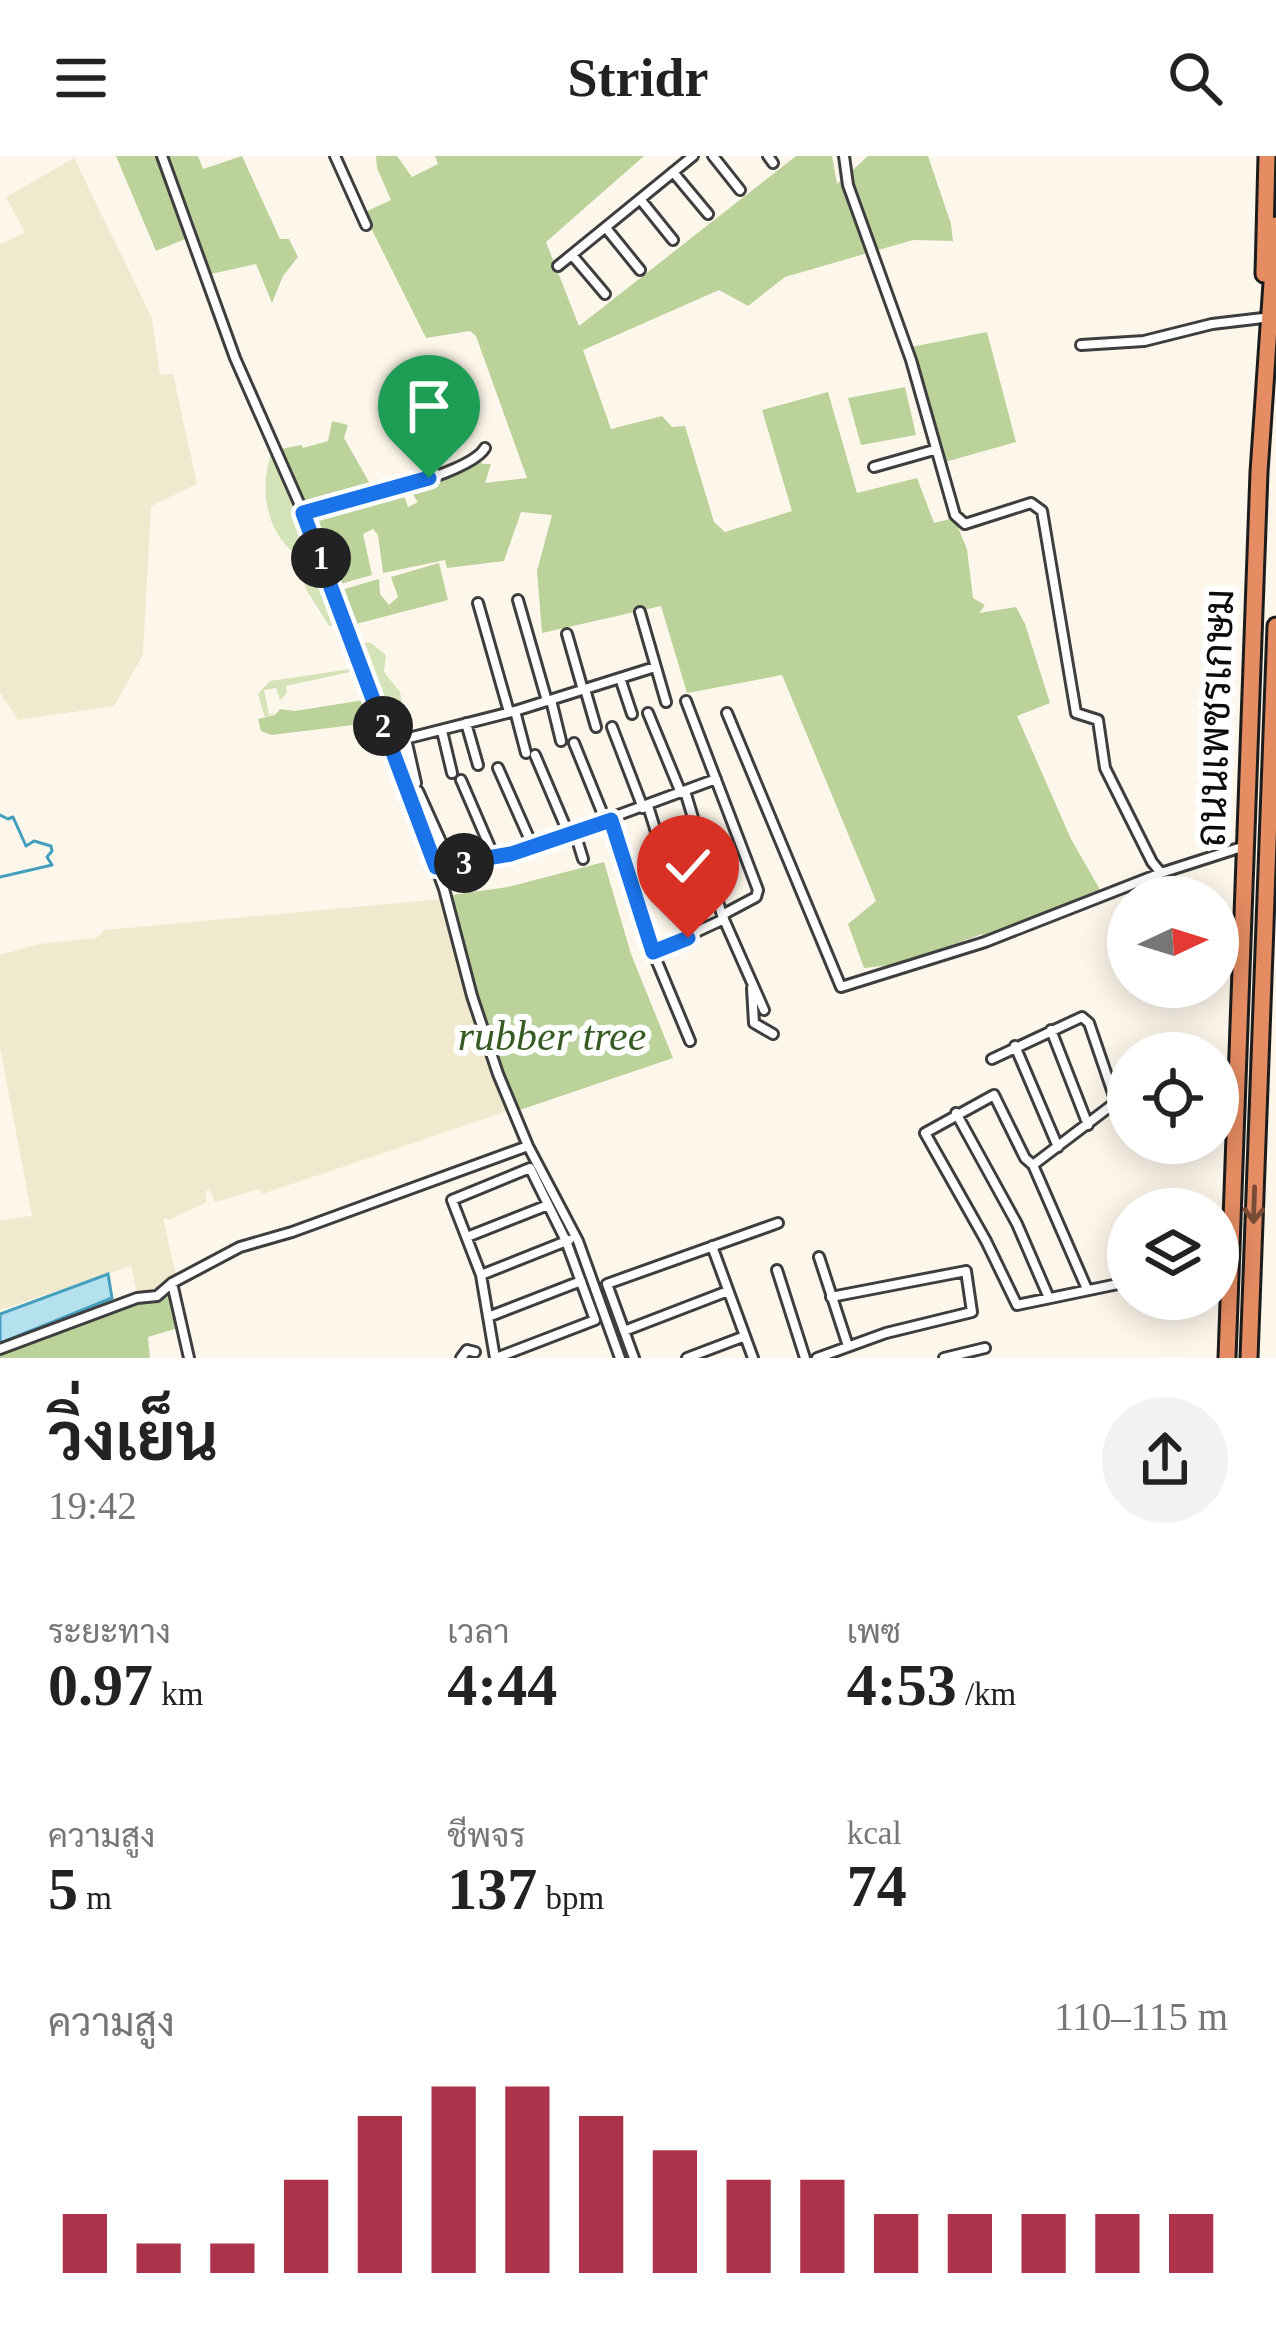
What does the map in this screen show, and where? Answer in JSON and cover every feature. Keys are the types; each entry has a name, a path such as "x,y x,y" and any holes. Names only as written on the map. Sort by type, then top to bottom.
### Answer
{"highway":[{"path":"1264,379 1267,156"},
{"name":"ถนนเพชรเกษม","path":"1227,1188 1264,379 1276,224"},
{"name":"ถนนเพชรเกษม","path":"1249,1358 1276,626"},
{"name":"ถนนเพชรเกษม","path":"1227,1320 1228,1358"}],"street":[{"path":"162,156 235,358 303,513 436,867 478,1016 528,1146 620,1358"},
{"path":"335,156 366,225"},
{"path":"558,266 693,156"},
{"path":"713,156 740,190"},
{"path":"844,156 848,185 910,360 958,522 965,524 1030,503 1042,511 1076,713 1098,720 1106,768 1161,873"},
{"path":"673,172 708,214"},
{"path":"640,200 674,240"},
{"path":"606,228 640,270"},
{"path":"572,255 605,294"},
{"path":"1082,345 1144,341 1212,324 1263,318"},
{"path":"303,513 444,473 478,457 484,448"},
{"path":"874,467 934,449"},
{"path":"518,599 561,741"},
{"path":"478,603 512,711 583,859"},
{"path":"640,612 666,702"},
{"path":"567,634 596,728"},
{"path":"389,743 655,667"},
{"path":"620,678 632,714"},
{"path":"653,952 688,938 758,892 686,701"},
{"path":"648,713 683,792 723,917 764,1010"},
{"path":"727,713 841,987 985,942 1161,873 1246,846"},
{"path":"466,723 478,765"},
{"path":"612,727 646,807 688,938"},
{"path":"442,730 457,777 494,859"},
{"path":"406,740 417,787 441,842 457,864"},
{"path":"574,743 690,1041"},
{"path":"498,768 532,847"},
{"path":"436,867 494,859 716,779"},
{"path":"751,980 754,1024 773,1034"},
{"path":"992,1059 1082,1017 1089,1022 1116,1102 1033,1165"},
{"path":"1051,1030 1088,1125"},
{"path":"1015,1046 1058,1147"},
{"path":"1087,1289 1033,1165 1025,1158 994,1094 925,1133 1017,1305 1107,1285"},
{"path":"956,1113 1017,1225 1049,1298"},
{"path":"0,1348 137,1298 157,1296 240,1246 292,1232 528,1146"},
{"path":"530,1168 548,1205 571,1239 595,1320 496,1358 481,1275 452,1200 530,1168"},
{"path":"466,1237 548,1205"},
{"path":"634,1358 608,1284 778,1223"},
{"path":"481,1275 571,1239"},
{"path":"712,1246 753,1358"},
{"path":"819,1257 848,1346"},
{"path":"777,1270 805,1358"},
{"path":"817,1358 973,1312 966,1271 831,1297"},
{"path":"488,1317 581,1281"},
{"path":"172,1283 190,1358"},
{"path":"624,1331 728,1291"},
{"path":"687,1358 745,1336"},
{"path":"944,1358 985,1348"},
{"path":"460,1358 467,1351 475,1352"}],"shaded area":[{"path":"74,158 152,318 160,375 173,374 197,484 151,506 143,655 114,706 18,720 0,693 0,244 25,233 6,197"},
{"path":"442,899 473,1013 508,1111 262,1194 259,1189 215,1202 210,1190 205,1191 207,1202 169,1220 163,1218 176,1275 155,1291 137,1293 131,1266 0,1310 0,1220 32,1216 0,1048 0,955 39,944 96,938 105,930"}],"green space":[{"path":"116,156 198,156 203,169 242,156 280,239 289,239 298,257 283,276 272,303 256,264 211,274 191,215 183,217 190,237 156,251"},
{"path":"376,156 397,156 412,177 438,164 435,156 644,156 546,242 579,326 796,156 832,156 837,184 868,156 928,156 953,241 913,240 785,277 748,306 719,290 583,350 611,429 662,416 672,427 685,426 714,522 725,532 792,511 762,410 828,392 857,493 917,478 934,523 954,518 967,549 973,598 985,605 979,613 1016,607 1025,624 1050,703 1017,716 1071,839 1099,888 1099,900 985,940 982,934 901,964 864,968 848,924 876,901 782,675 687,693 661,606 542,633 537,571 552,515 521,512 504,561 447,568 445,560 383,573 373,529 363,534 372,575 340,584 310,515 334,516 349,501 401,488 408,507 418,502 409,489 463,472 460,462 479,455 482,464 491,464 485,483 527,478 476,336 470,331 426,338 370,226 365,212 391,200"},
{"path":"987,332 1016,442 938,464 906,348"},
{"path":"905,387 916,435 861,445 848,398"},
{"path":"332,421 348,425 344,438 369,482 378,488 306,505 281,449 328,441"},
{"path":"271,454 360,670 286,686 287,693 280,700 276,688 264,690 269,714 277,713 265,717 258,694 270,681 350,669 338,626 329,626 306,589 297,555 272,523 266,496"},
{"path":"439,563 448,600 356,624 341,590 379,579 380,594 389,605 398,597 391,577"},
{"path":"360,642 371,643 386,655 384,672 400,692 403,707 387,722"},
{"path":"370,699 378,722 271,735 261,731 258,719 280,709 295,711"},
{"name":"rubber tree","path":"604,862 631,954 673,1058 517,1111 475,992 452,895 508,887"},
{"path":"171,1295 178,1328 148,1337 150,1358 0,1358 0,1354 138,1303"}],"water":[{"path":"108,1274 112,1298 0,1343 0,1314"}],"waterway":[{"path":"0,815 13,817 26,846 34,841 51,846 52,851 47,857 52,865 0,877"}],"route":[{"path":"429,478 303,513 436,867 511,854 611,820 653,952 688,938"}]}
